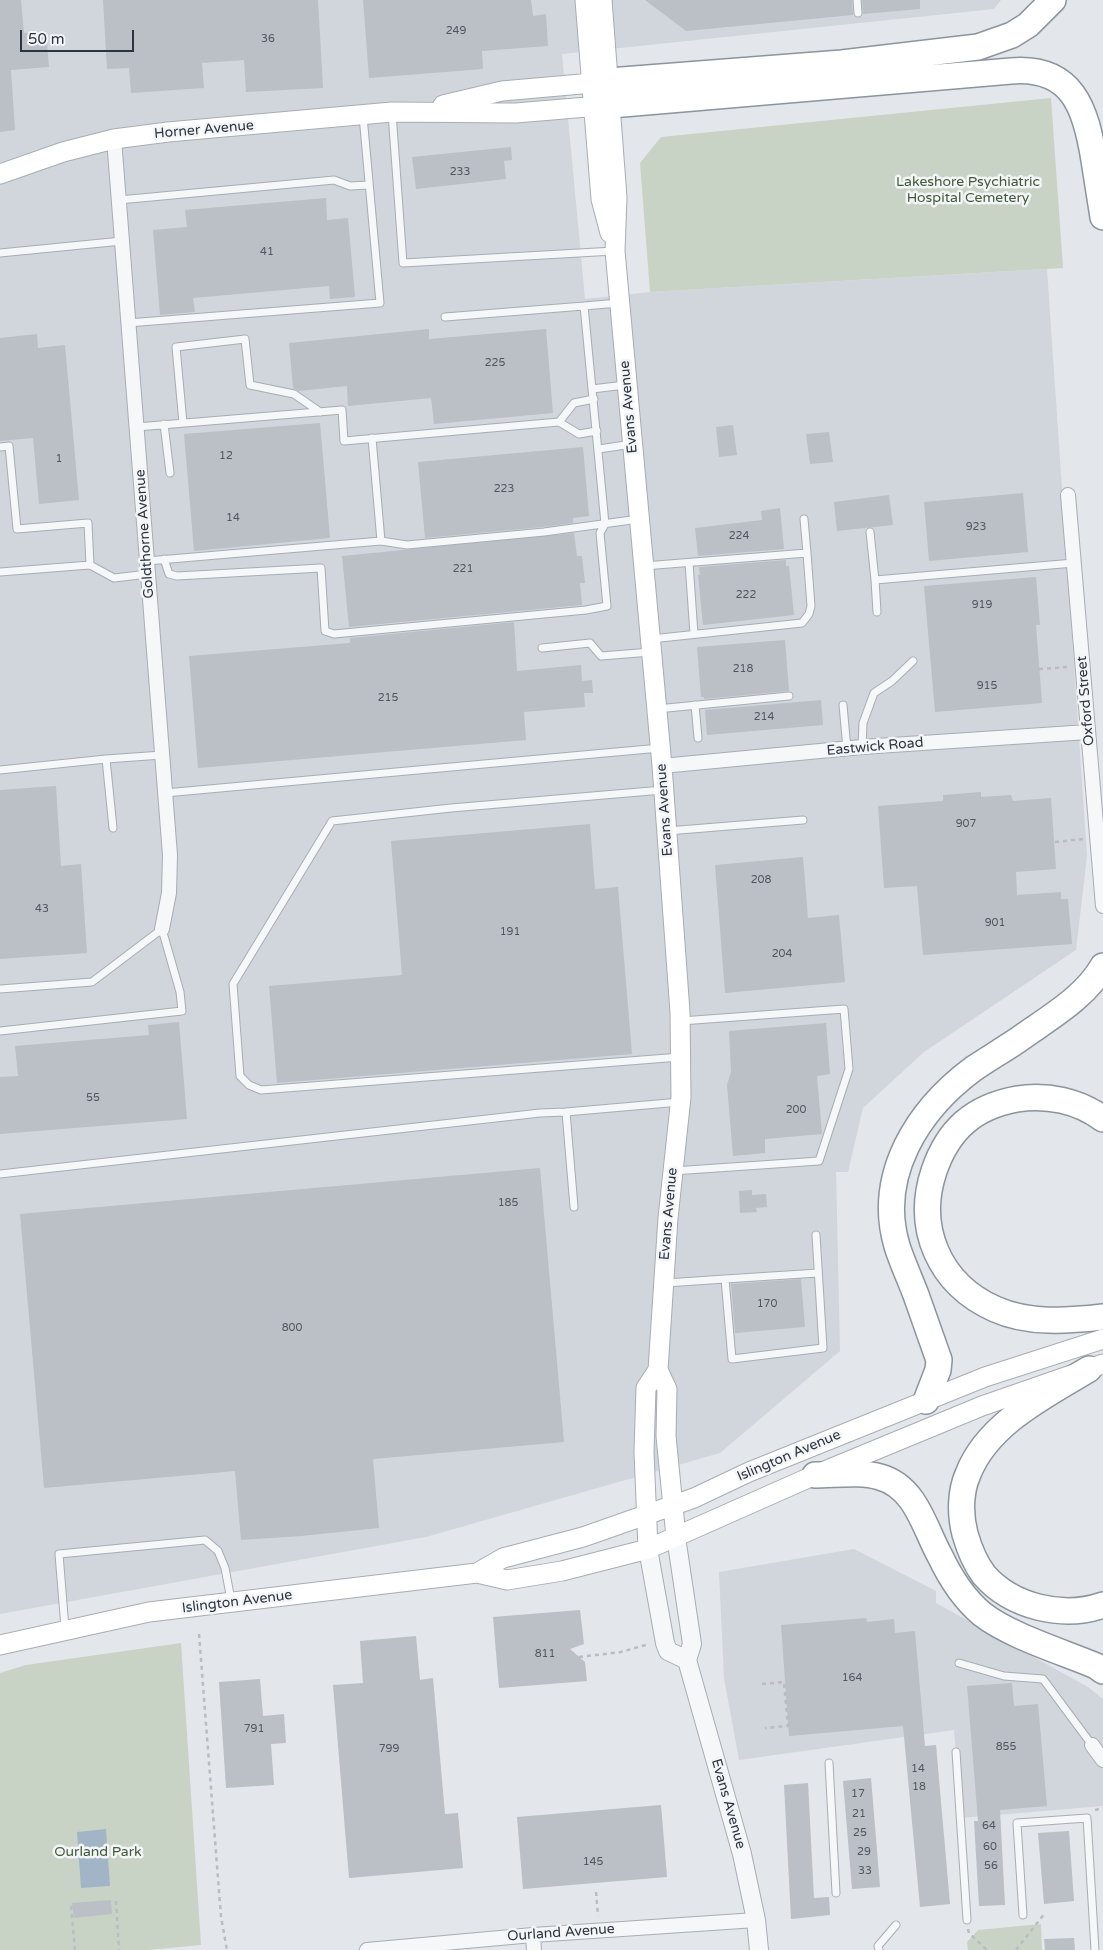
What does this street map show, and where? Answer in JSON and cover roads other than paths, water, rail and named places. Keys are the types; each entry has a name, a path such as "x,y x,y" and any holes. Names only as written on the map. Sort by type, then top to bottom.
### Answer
{"highway":[{"path":"601,94 978,47 996,43 1028,26 1053,0"},
{"path":"601,94 1016,70 1032,71 1061,83 1073,94 1082,107 1091,136 1103,217"},
{"path":"926,1401 938,1370 939,1360 897,1245 891,1201 899,1164 913,1131 928,1111 944,1095 972,1070 1058,1011 1091,982 1103,966"},
{"path":"1103,1119 1080,1106 1057,1099 1032,1096 1008,1100 987,1107 966,1120 952,1134 940,1155 928,1189 926,1212 930,1236 940,1259 954,1282 995,1309 1021,1317 1052,1320 1103,1316"},
{"path":"1096,1367 1023,1410 989,1438 968,1474 961,1504 962,1525 969,1547 983,1573 1006,1594 1020,1601 1050,1610 1086,1610 1103,1605"},
{"path":"815,1475 866,1474 879,1477 900,1487 918,1510 953,1580 982,1614 1004,1628 1096,1666 1103,1671"}],"main road":[{"name":"Evans Avenue","path":"585,0 617,197 615,251 664,790 680,1021 680,1102 663,1284 658,1370 667,1389 666,1436 676,1537"},
{"name":"Evans Avenue","path":"601,94 602,0"},
{"name":"Horner Avenue","path":"0,174 63,152 114,139 168,132 392,112 516,113 601,94"},
{"name":"Islington Avenue","path":"477,1573 503,1558 583,1537 646,1516 694,1498 749,1472 985,1377 1103,1339"},
{"name":"Islington Avenue","path":"0,1645 148,1612 477,1573 507,1580 562,1571 648,1549 815,1475 982,1406 1096,1367"},
{"name":"Evans Avenue","path":"648,1549 644,1452 646,1388 658,1370"}],"street":[{"name":"Goldthorne Avenue","path":"114,139 170,856 169,892 162,929"},
{"name":"Oxford Street","path":"1068,495 1103,906"},
{"name":"Eastwick Road","path":"661,757 847,749 1088,732"},
{"name":"Evans Avenue","path":"676,1537 692,1644 687,1660 742,1854 756,1920 759,1950"},
{"name":"Evans Avenue","path":"648,1549 668,1651 687,1660"},
{"path":"1092,1745 1103,1760"},
{"name":"Ourland Avenue","path":"367,1950 533,1934 756,1920"},
{"path":"533,1934 534,1950"}],"lane":[{"path":"857,0 858,13"},
{"path":"392,112 403,263 615,251"},
{"path":"128,323 380,303 363,116"},
{"path":"119,200 334,180 350,186 369,184"},
{"path":"0,253 122,241"},
{"path":"445,317 620,303"},
{"path":"164,560 169,574 178,576 321,568 325,631 334,634 586,610 607,606 600,534 606,524 584,306"},
{"path":"183,423 176,347 245,339 250,385 294,394 321,412"},
{"path":"592,389 627,385"},
{"path":"559,422 574,403 594,399"},
{"path":"137,427 342,410 344,441 559,422 579,434 597,432"},
{"path":"164,424 170,473"},
{"path":"372,438 381,541"},
{"path":"599,449 632,444"},
{"path":"0,447 9,446 17,529 88,524 90,565"},
{"path":"0,572 90,565 114,578 148,568 164,560 381,541 407,545 544,532 639,519"},
{"path":"542,648 590,643 602,656 694,634 802,623 809,614 811,606 804,520"},
{"path":"870,532 877,612"},
{"path":"644,566 807,553"},
{"path":"689,563 694,634"},
{"path":"875,580 1074,563"},
{"path":"862,747 863,723 874,693 892,682 913,661"},
{"path":"657,709 789,696"},
{"path":"695,705 698,738"},
{"path":"843,705 847,749"},
{"path":"0,770 162,755"},
{"path":"165,793 661,757"},
{"path":"106,760 112,828"},
{"path":"664,790 451,808 332,821 233,984 240,1076 249,1085 262,1090 681,1057"},
{"path":"667,831 803,820"},
{"path":"0,989 92,982 162,929 180,992 182,1011 0,1031"},
{"path":"673,1171 818,1161 849,1069 844,1009 680,1021"},
{"path":"0,1174 540,1112 566,1112 680,1102"},
{"path":"566,1112 574,1206"},
{"path":"725,1279 732,1359 823,1348 816,1234"},
{"path":"663,1284 818,1273"},
{"path":"65,1631 59,1554 205,1540 218,1551 225,1568 232,1603"},
{"path":"959,1663 1004,1676 1043,1678 1092,1745"},
{"path":"956,1752 967,1920"},
{"path":"829,1763 836,1893"},
{"path":"1023,1915 1018,1823 1087,1818 1095,1950"},
{"path":"879,1950 878,1946 896,1925"}],"water":[{"path":"106,1829 110,1886 81,1888 77,1832"}],"park label":[{"name":"Lakeshore Psychiatric Hospital Cemetery","path":"968,190"},
{"name":"Ourland Park","path":"98,1852"}]}
